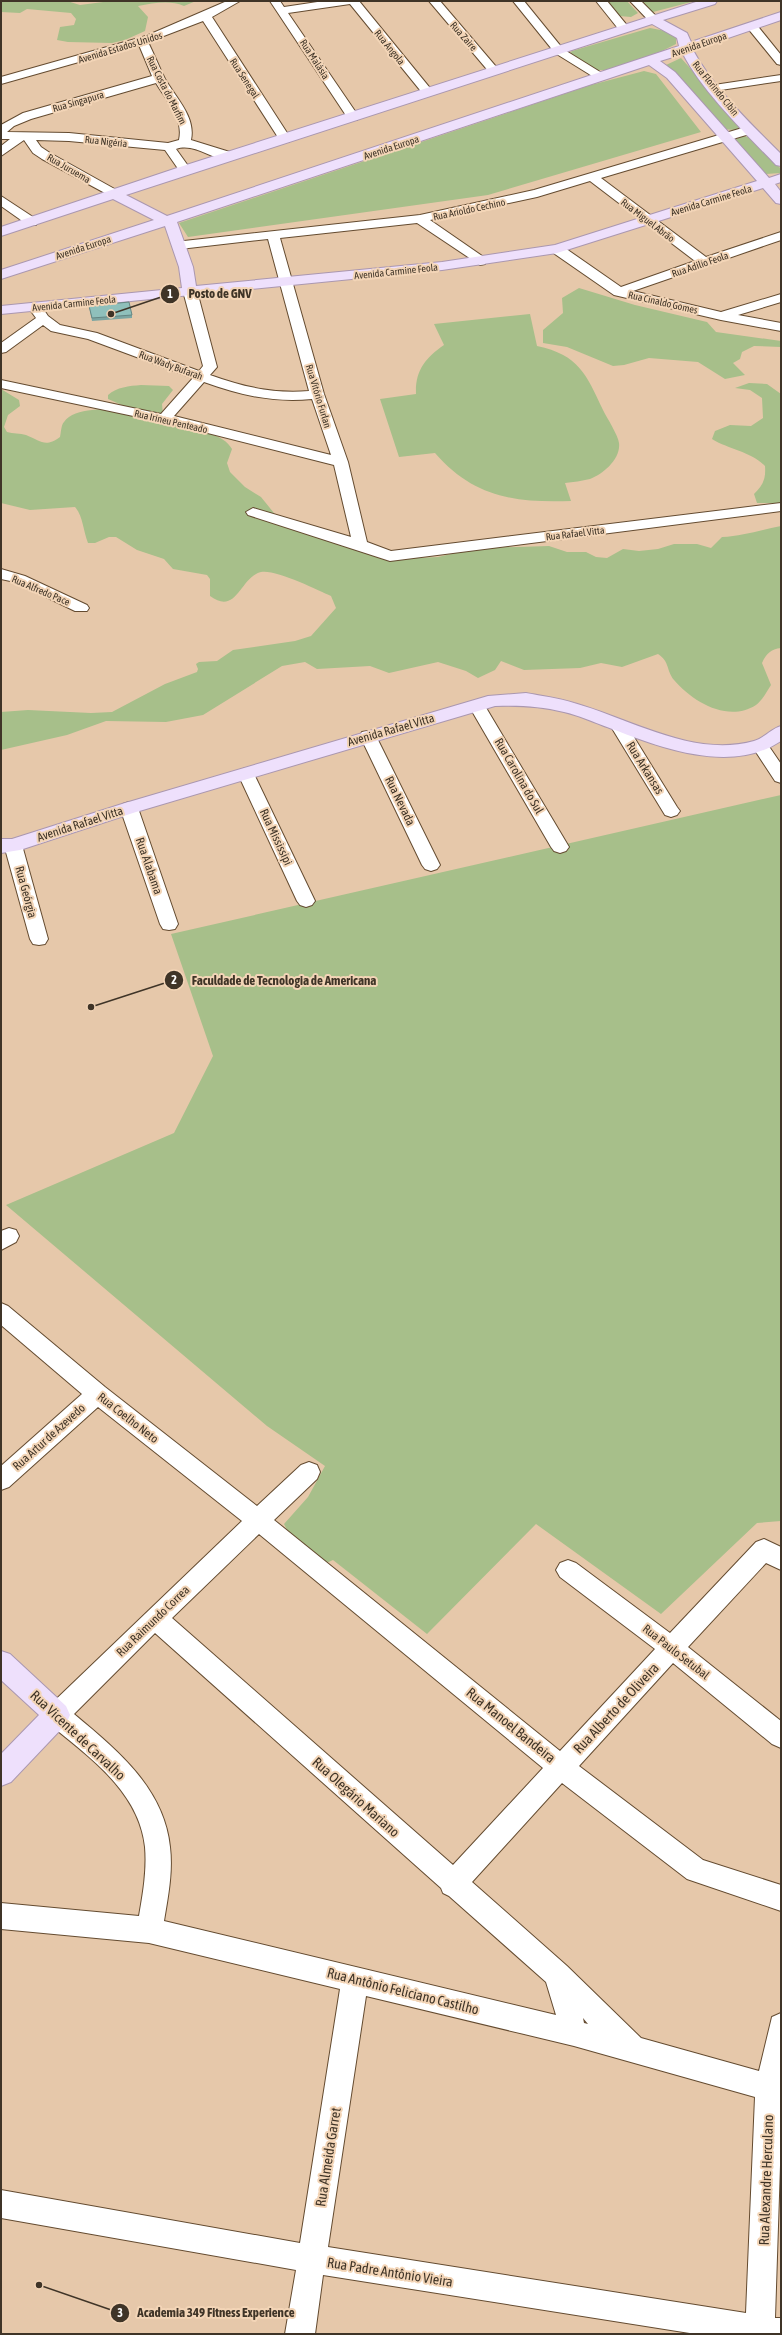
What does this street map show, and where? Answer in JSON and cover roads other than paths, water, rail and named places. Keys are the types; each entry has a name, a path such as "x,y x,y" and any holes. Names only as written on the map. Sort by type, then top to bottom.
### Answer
{"main road":[{"path":"1,232 184,170 285,139 711,1"},
{"name":"Avenida Europa","path":"1,275 651,61 781,16"},
{"name":"Rua Florindo Cibin","path":"654,20 680,33 685,40 686,48 695,65 750,130 781,162"},
{"path":"651,61 671,75 723,136 781,200"},
{"name":"Avenida Carmine Feola","path":"1,310 39,313 190,291 286,283 480,261 557,249 781,178"},
{"path":"116,194 166,220 175,230 180,245 190,291"},
{"name":"Avenida Rafael Vitta","path":"7,846 368,736 494,700 526,699 569,707 618,725 684,746 716,751 760,746 781,732"},
{"name":"Rua Vicente de Carvalho","path":"1,1663 58,1715"},
{"name":"Rua Raimundo Correa","path":"1,1773 58,1715"}],"street":[{"name":"Avenida Estados Unidos","path":"1,81 142,41 206,17 235,1"},
{"path":"279,5 348,1"},
{"name":"Rua Angola","path":"353,1 428,93"},
{"name":"Rua Zaire","path":"434,1 494,71"},
{"path":"518,1 559,51 601,77"},
{"path":"601,1 619,20 624,30"},
{"name":"Rua Florindo Cibin","path":"635,1 654,20"},
{"name":"Rua Malásia","path":"279,5 353,117"},
{"name":"Rua Senegal","path":"206,17 285,139"},
{"path":"752,26 781,62"},
{"name":"Rua Costa do Marfim","path":"142,41 158,78 183,120 187,137 186,142 229,156"},
{"name":"Rua Singapura","path":"1,131 17,120 158,78"},
{"path":"714,88 781,78"},
{"name":"Rua Arioldo Cechino","path":"180,245 420,219 484,206 592,178 723,136 750,130"},
{"name":"Rua Nigéria","path":"1,135 69,137 169,147 186,142"},
{"path":"1,152 24,136"},
{"name":"Rua Juruema","path":"24,136 37,150 46,156 116,194"},
{"path":"169,147 184,170"},
{"name":"Rua Miguel Abrão","path":"592,178 704,262"},
{"path":"1,200 32,222"},
{"path":"420,219 480,261"},
{"name":"Rua Vitório Furlan","path":"273,235 317,394 340,462 365,548"},
{"name":"Rua Adílio Feola","path":"619,292 781,236"},
{"name":"Rua Cinaldo Gomes","path":"557,249 619,292 721,316 781,327"},
{"path":"164,419 210,367 190,291"},
{"path":"721,316 781,298"},
{"path":"1,349 39,313"},
{"name":"Rua Wady Bufarah","path":"39,313 56,328 92,336 201,376 260,394 287,397 317,394"},
{"name":"Rua Irineu Penteado","path":"1,384 164,419 340,462"},
{"name":"Rua Rafael Vitta","path":"253,512 390,556 781,507"},
{"name":"Rua Alfredo Pace","path":"1,574 20,579 81,608"},
{"name":"Rua Carolina do Sul","path":"477,706 560,847"},
{"name":"Rua Arkansas","path":"618,725 672,812"},
{"name":"Rua Nevada","path":"368,736 431,865"},
{"path":"760,746 781,777"},
{"name":"Rua Mississipi","path":"246,774 306,901"},
{"name":"Rua Alabama","path":"129,808 169,924"},
{"name":"Rua Geórgia","path":"7,846 39,939"},
{"name":"Rua Coelho Neto","path":"1,1312 97,1394 259,1521"},
{"name":"Rua Artur de Azevedo","path":"1,1480 97,1394"},
{"name":"Rua Raimundo Correa","path":"58,1715 155,1618 309,1472"},
{"name":"Rua Manoel Bandeira","path":"259,1521 561,1767 696,1870 781,1898"},
{"name":"Rua Alberto de Oliveira","path":"452,1884 672,1648 772,1555"},
{"name":"Rua Paulo Setubal","path":"568,1570 672,1648 781,1736"},
{"name":"Rua Olegário Mariano","path":"155,1618 452,1884 558,1975 635,2051"},
{"name":"Rua Vicente de Carvalho","path":"58,1715 120,1771 146,1804 156,1836 158,1868 149,1930"},
{"name":"Rua Antônio Feliciano Castilho","path":"7,1914 149,1930 574,2033 775,2089"},
{"path":"558,1975 574,2033"},
{"name":"Rua Almeida Garret","path":"300,2334 355,1980"},
{"name":"Rua Alexandre Herculano","path":"767,2332 775,2089 781,2026"},
{"name":"Rua Padre Antônio Vieira","path":"1,2204 312,2259 767,2332"}],"place":[{"name":"Posto de GNV","path":"111,314"},
{"name":"Faculdade de Tecnologia de Americana","path":"91,1007"},
{"name":"Academia 349 Fitness Experience","path":"39,2285"}]}
